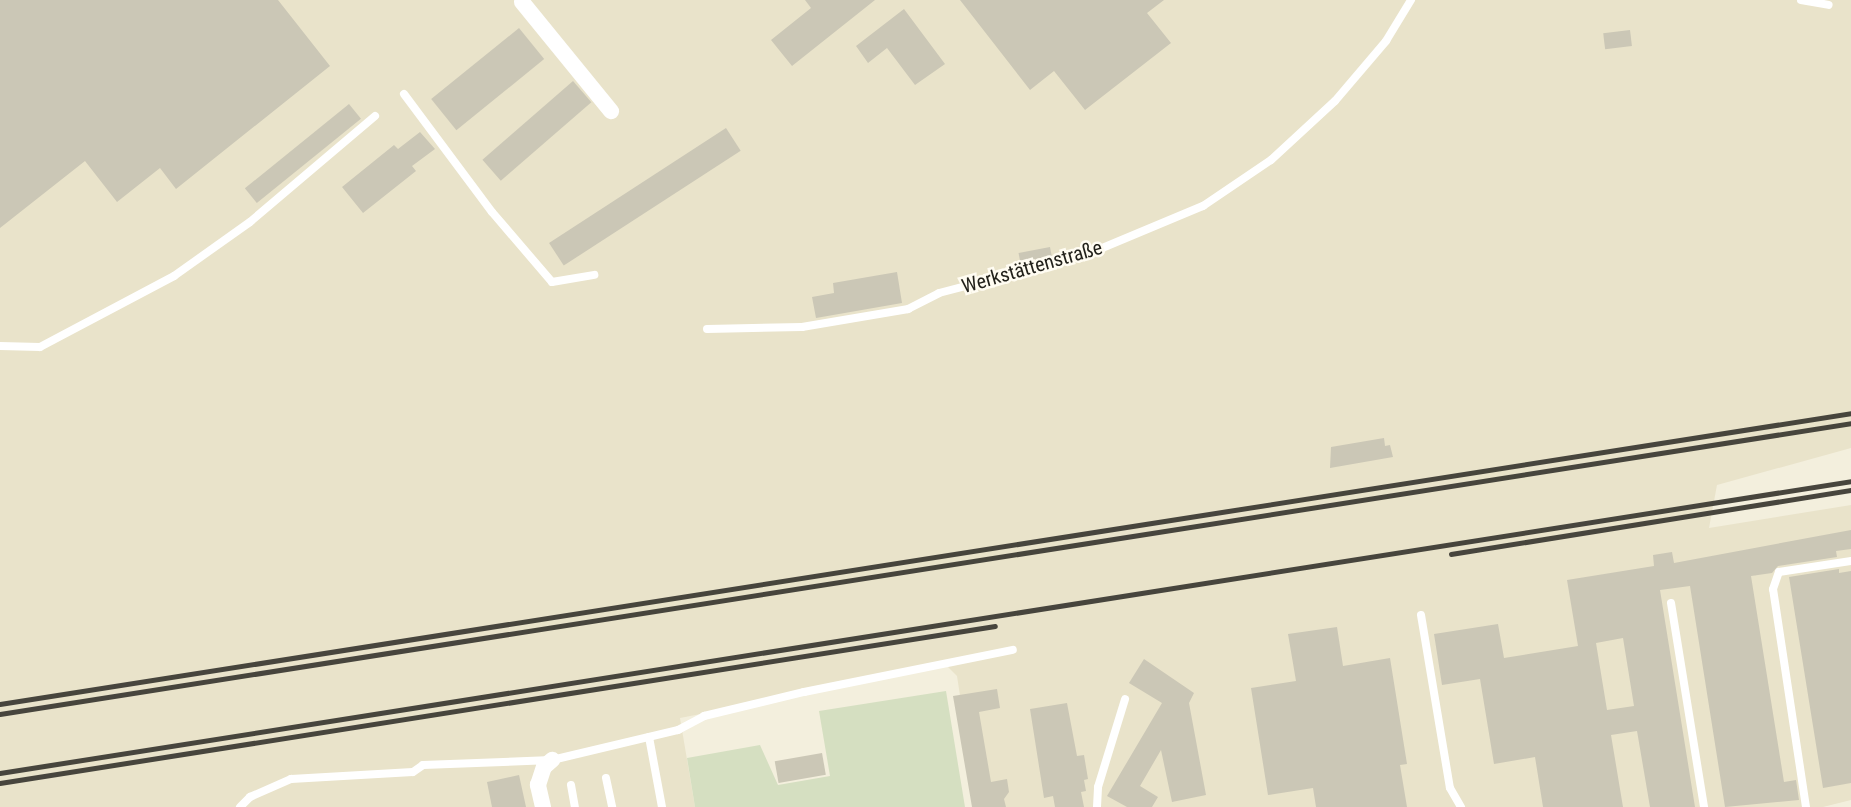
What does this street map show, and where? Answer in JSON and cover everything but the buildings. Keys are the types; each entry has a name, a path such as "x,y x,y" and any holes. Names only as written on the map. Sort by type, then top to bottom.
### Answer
{"street":[{"path":"522,2 611,111"},
{"path":"543,807 540,776 552,760"}],"lane":[{"name":"Werkstättenstraße","path":"707,329 802,327 908,309 939,293 1088,254 1203,206 1271,160 1335,101 1386,41 1411,0"},
{"path":"1801,0 1829,5"},
{"path":"404,94 492,212 552,282 594,275"},
{"path":"0,346 40,347 174,276 250,222 375,116"},
{"path":"1806,807 1773,589 1779,572 1851,561"},
{"path":"1671,603 1704,807"},
{"path":"1421,615 1450,788 1461,807"},
{"path":"240,807 250,797 291,779 413,772 423,765 552,760 678,730 704,716 804,692 1013,650"},
{"path":"1097,807 1098,787 1125,699"},
{"path":"649,736 662,807"},
{"path":"606,778 612,807"},
{"path":"571,785 575,807"}],"shaded area":[{"path":"0,0 1851,0 1851,448 1717,485 1709,528 1851,505 1851,800 1823,807 977,807 957,676 947,666 680,718 695,807 0,807"}],"green space":[{"path":"946,691 965,807 695,807 687,758 760,745 778,785 830,776 819,711"}],"railway":[{"path":"0,704 1851,413"},
{"path":"0,714 1851,423"},
{"path":"0,773 1851,481"},
{"path":"1451,554 1851,490"},
{"path":"0,783 995,626"}]}
